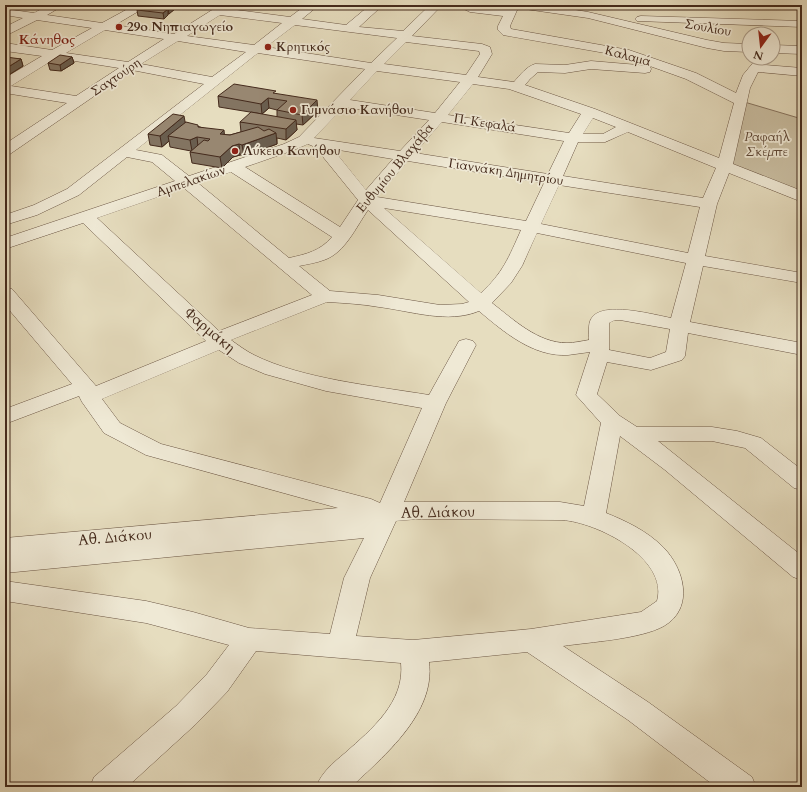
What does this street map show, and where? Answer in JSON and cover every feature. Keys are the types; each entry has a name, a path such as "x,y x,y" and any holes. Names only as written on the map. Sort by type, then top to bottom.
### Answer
{"street":[{"path":"5,32 58,5"},
{"path":"5,84 54,54 143,5"},
{"path":"5,220 25,215 73,192 313,5"},
{"path":"349,29 377,5"},
{"name":"Αμπελακίων","path":"5,244 312,141 340,102 436,5"},
{"name":"Σουλίου","path":"521,5 588,15 707,44 741,48"},
{"path":"224,8 291,21 404,36"},
{"name":"Σαχτούρη","path":"5,151 130,66 224,8"},
{"path":"470,9 512,10"},
{"name":"Καλαμά","path":"512,10 504,26 504,30 539,53 625,53 686,74 742,101"},
{"path":"755,11 763,26"},
{"path":"5,12 517,87 590,112 802,197"},
{"path":"363,18 378,20"},
{"path":"625,53 639,27 761,22 802,24"},
{"path":"402,23 417,24"},
{"name":"Ευθυμίου Βλαχάβα","path":"286,264 319,256 331,249 342,236 366,200 420,140 470,79 486,54 486,50 404,36"},
{"path":"5,47 130,66 216,82"},
{"path":"781,49 802,50"},
{"path":"517,87 530,71 539,53 565,68 603,66 686,74 720,81 746,82"},
{"path":"312,141 366,200 481,303 507,324 534,342 567,349 599,349 651,364 675,356 680,324 709,204 725,165 742,101 743,88 749,75 757,66"},
{"path":"768,66 780,71 802,72"},
{"path":"780,71 788,81 795,85"},
{"path":"5,89 80,101"},
{"name":"Π. Κεφαλά","path":"340,102 439,116 573,138 605,138 628,127"},
{"path":"5,417 87,391 325,296 385,302 440,311 465,310 481,303 502,283 513,266 573,138 582,122 590,112"},
{"name":"Γιαννάκη Δημητρίου","path":"312,141 709,204"},
{"path":"124,152 157,158 325,296"},
{"path":"234,166 342,236"},
{"path":"366,200 531,227 696,260 802,278"},
{"name":"Φαρμάκη","path":"86,216 218,340 246,359 272,370 326,384 435,403"},
{"path":"5,293 87,391 112,428 154,450 384,520"},
{"path":"802,349 680,324 620,314 611,315 600,320 599,349 586,395 612,421 633,434 673,464 802,570"},
{"path":"340,647 357,578 435,403 466,345"},
{"path":"593,518 612,421"},
{"path":"633,434 712,434 737,438 753,443 797,473"},
{"path":"673,464 692,434"},
{"name":"Αθ. Διάκου","path":"5,548 384,520 419,523 485,511 573,512 593,518 626,533 656,555 667,574 671,588 670,602 659,616 644,623 531,640 413,652 249,639 193,622 146,612 5,590"},
{"name":"Αθ. Διάκου","path":"5,563 384,520"},
{"path":"105,787 186,715 217,683 249,639"},
{"path":"531,640 638,711 741,787"},
{"path":"331,787 389,732 404,708 413,688 416,672 413,652"}],"green space":[{"name":"Ραφαήλ Σκέμπε","path":"741,101 802,119 802,197 725,165"}],"building":[{"path":"147,5 172,5 168,8"},
{"path":"142,6 168,9 163,13 137,10"},
{"path":"60,55 72,57 60,65 48,63"},
{"path":"6,57 21,59 5,69"},
{"path":"234,84 276,91 273,93 317,100 302,115 277,110 287,101 268,98 261,104 218,96"},
{"path":"251,112 296,120 286,129 240,122"},
{"path":"173,114 184,116 160,136 148,134"},
{"path":"186,122 198,125 198,127 224,130 220,134 230,135 258,127 264,131 269,129 276,133 242,145 239,144 232,146 220,157 190,152 204,140 208,141 210,139 197,137 190,140 168,136"}],"place":[{"name":"29ο Νηπιαγωγείο","path":"119,27"},
{"name":"Κρητικός","path":"268,47"},
{"name":"Γυμνάσιο Κανήθου","path":"293,110"},
{"name":"Λύκειο Κανήθου","path":"235,151"}],"district":[{"name":"Κάνηθος","path":"47,39"}]}
